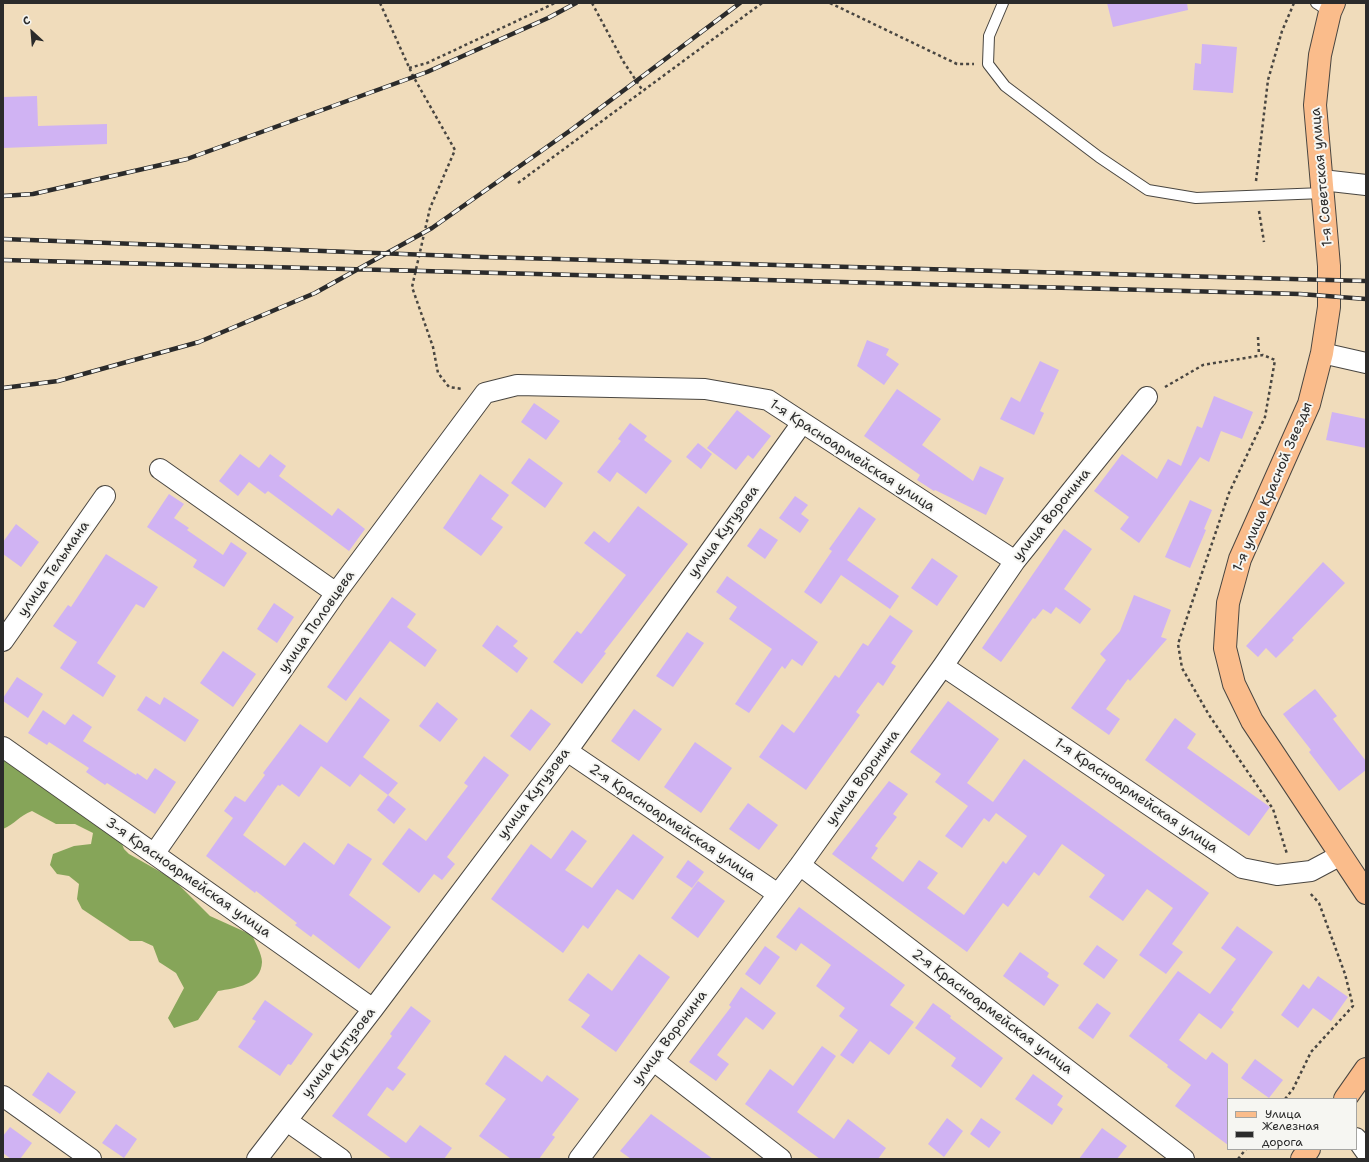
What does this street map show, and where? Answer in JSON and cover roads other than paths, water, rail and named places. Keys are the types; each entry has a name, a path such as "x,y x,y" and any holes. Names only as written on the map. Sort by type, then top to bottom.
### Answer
{"main road":[{"name":"1-я Советская улица","path":"1322,353 1329,300 1329,266 1315,105 1327,6"},
{"name":"1-я улица Красной Звезды","path":"1322,353 1309,404 1240,559 1228,603 1225,648 1234,684 1252,721 1366,894"},
{"path":"1346,1098 1366,1069"},
{"path":"1302,1159 1308,1150"}],"street":[{"path":"1322,187 1366,185"},
{"path":"1322,353 1366,363"},
{"name":"1-я Красноармейская улица","path":"485,393 517,385 705,389 768,400 1015,561"},
{"name":"улица Половцева","path":"154,854 336,593 485,393"},
{"name":"улица Воронина","path":"579,1159 800,865 943,666 1015,561 1147,397"},
{"name":"улица Кутузова","path":"257,1159 373,1009 567,751 802,423"},
{"path":"160,469 336,593"},
{"name":"улица Тельмана","path":"3,642 105,496"},
{"name":"1-я Красноармейская улица","path":"943,666 1242,868 1277,875 1311,871 1341,855"},
{"name":"3-я Красноармейская улица","path":"3,747 373,1009"},
{"name":"2-я Красноармейская улица","path":"567,751 778,894"},
{"name":"2-я Красноармейская улица","path":"800,865 1184,1159"},
{"path":"654,1061 781,1159"},
{"path":"3,1096 91,1159"},
{"path":"287,1121 341,1159"},
{"path":"1357,1139 1366,1152"}],"lane":[{"path":"1003,3 989,36 988,64 1005,86 1098,157 1148,190 1196,198 1257,196 1322,187"}],"railway":[{"path":"3,196 33,194 187,159 427,72 548,18 576,3"},
{"path":"3,388 58,381 199,342 315,293 432,228 571,130 740,3"},
{"path":"3,239 483,257 1366,281"},
{"path":"3,260 1300,294 1366,299"}]}
